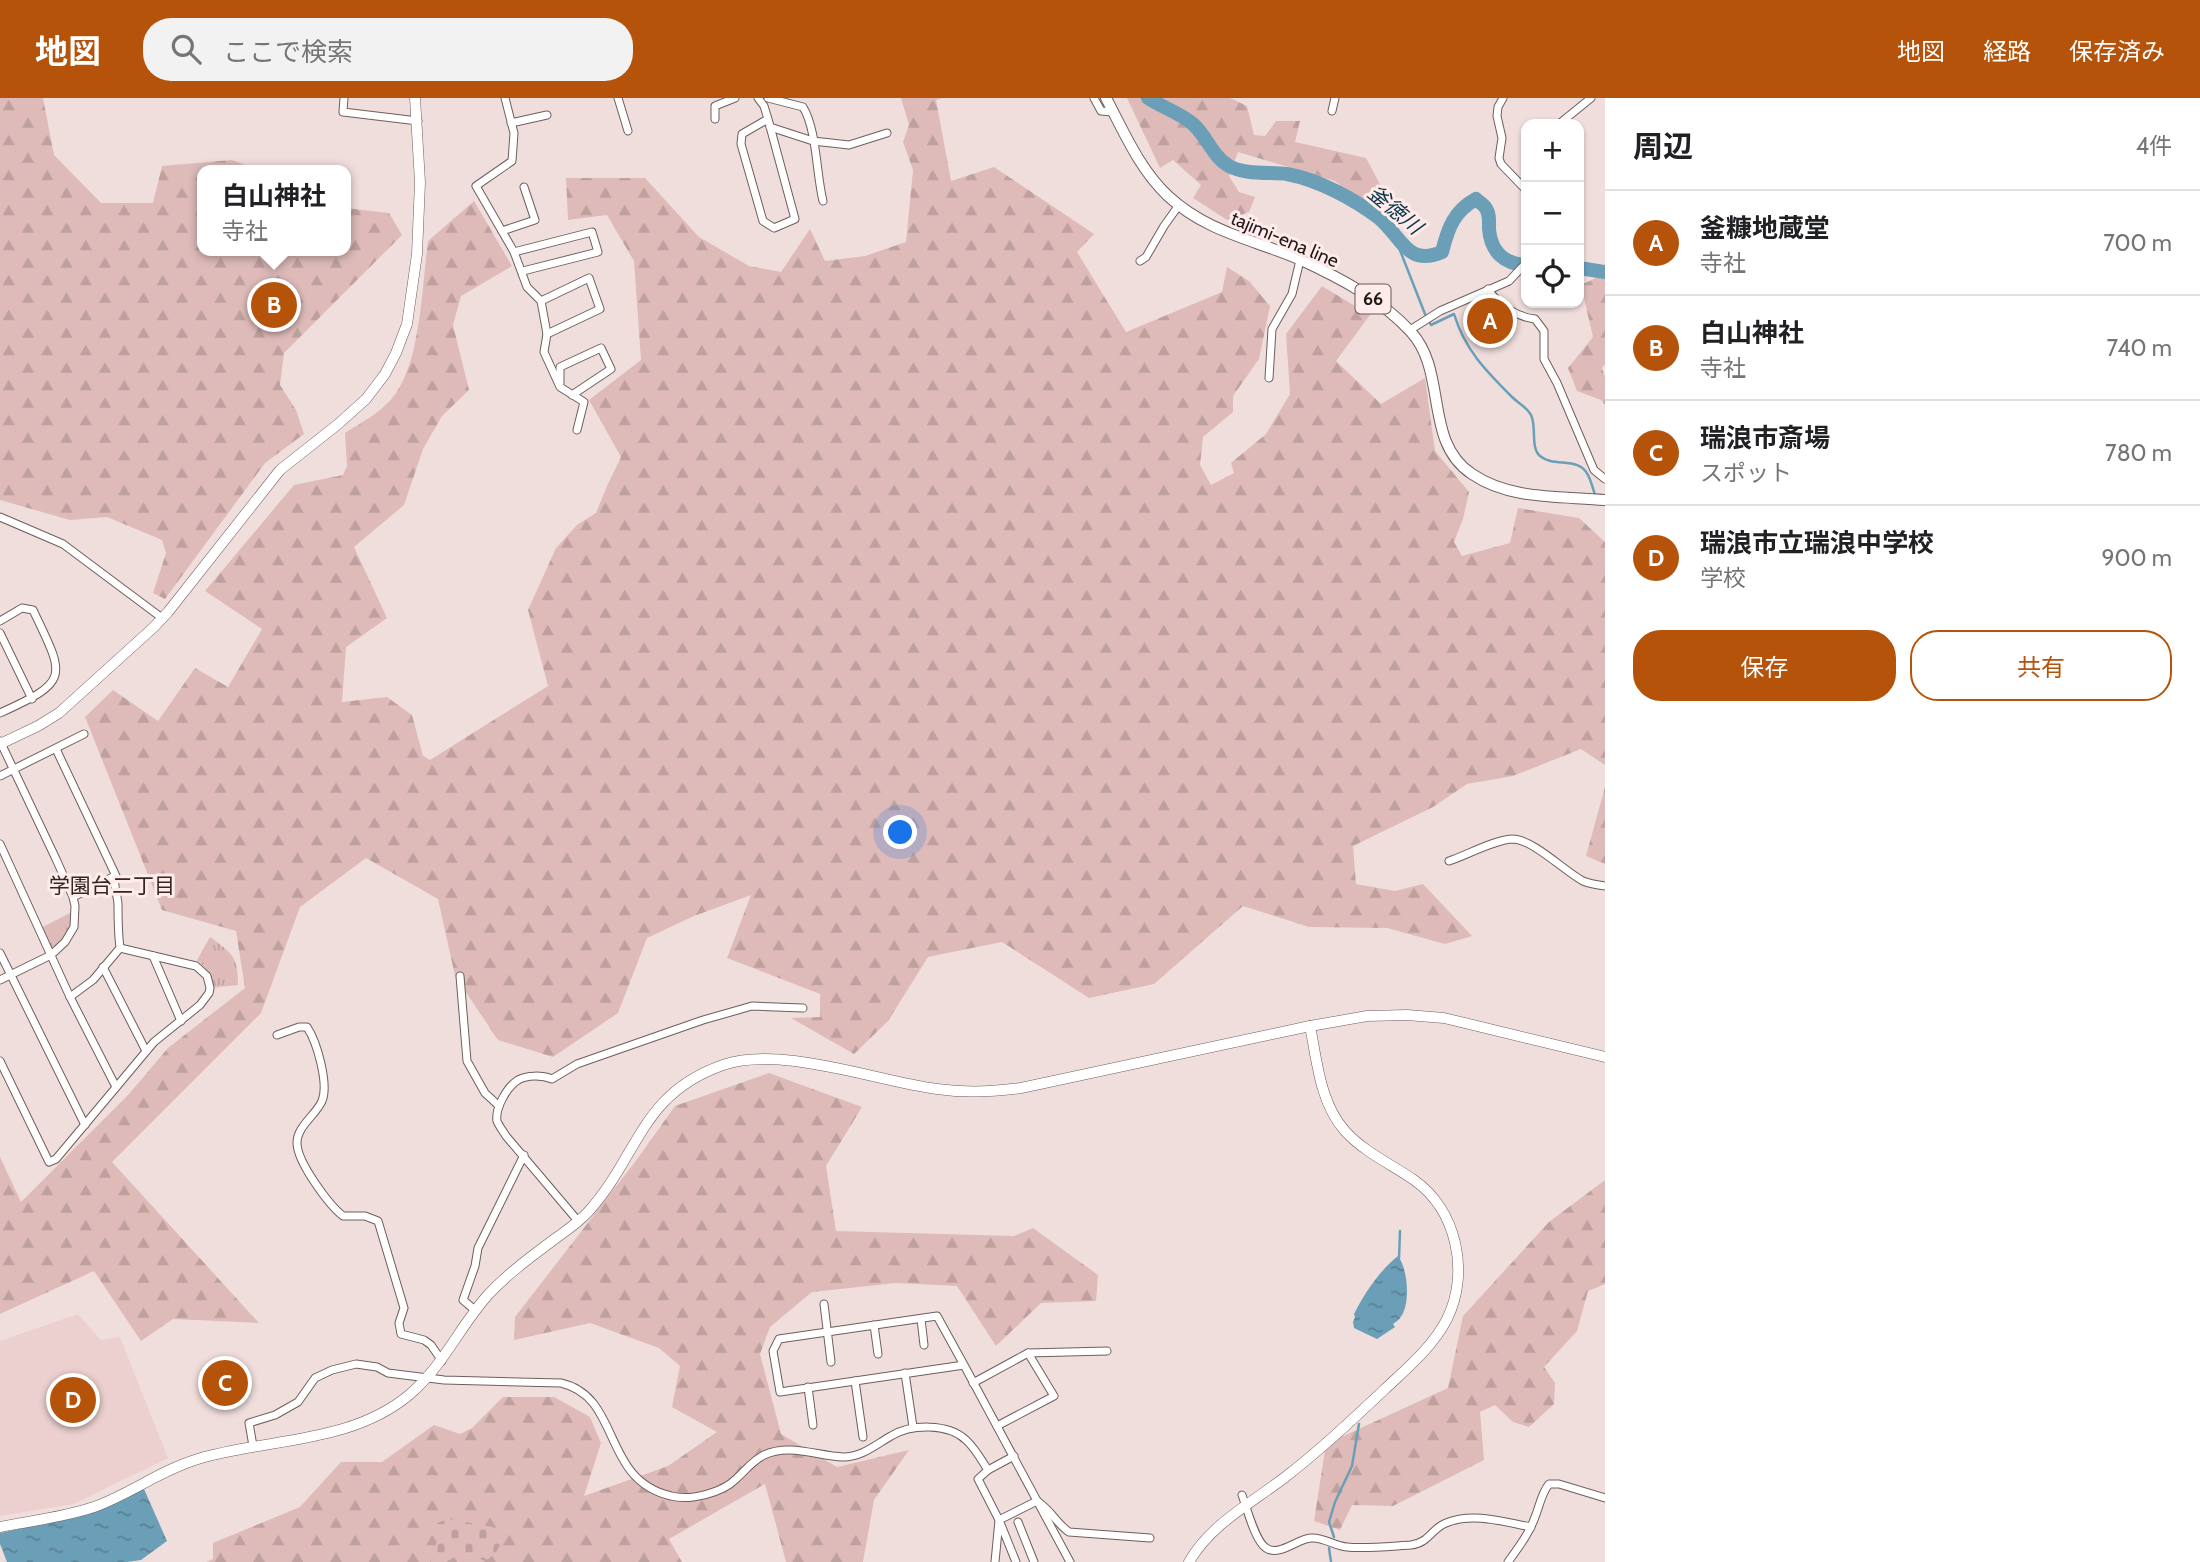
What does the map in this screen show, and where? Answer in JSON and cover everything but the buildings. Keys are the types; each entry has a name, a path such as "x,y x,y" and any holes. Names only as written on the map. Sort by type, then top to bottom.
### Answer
{"main road":[{"name":"tajimi-ena line","path":"1107,98 1148,173 1179,205 1220,231 1300,260 1373,299 1410,330 1428,356 1441,430 1447,445 1468,472 1503,490 1605,500"}],"street":[{"path":"344,98 343,112 418,121"},
{"path":"0,980 51,955 65,942 74,927 75,906 0,742 38,726 59,713 162,618 279,470 366,398 385,374 407,324 416,273 420,182 415,98"},
{"path":"505,98 514,133 512,161 476,186 514,252 527,287 541,301 547,334 544,352 560,387 584,402 577,430"},
{"path":"618,98 628,131"},
{"path":"715,119 715,106 734,98"},
{"path":"758,98 764,106 769,123 794,219 774,228 763,221 741,144 742,134 769,123 813,141 849,145 887,133"},
{"path":"768,98 803,107 810,119 817,179 823,201"},
{"path":"1094,98 1101,111 1114,113"},
{"path":"1332,111 1335,98"},
{"path":"1503,98 1497,116 1502,138 1499,158 1501,164 1521,185"},
{"path":"1565,119 1591,98"},
{"path":"511,123 547,115"},
{"path":"502,231 535,220 524,187"},
{"path":"1140,261 1146,257 1179,205"},
{"path":"514,252 592,232 598,252 523,271"},
{"path":"1269,378 1272,329 1292,294 1300,260"},
{"path":"1410,330 1440,311 1509,281 1521,268"},
{"path":"541,301 589,278 600,309 547,334"},
{"path":"1489,289 1493,297 1507,308 1535,319 1544,331 1544,359 1594,470 1605,479"},
{"path":"560,387 560,367 601,348 611,369 572,395"},
{"path":"0,517 63,544 162,618"},
{"path":"0,621 22,608 33,610 56,657 57,668 45,691 0,713"},
{"path":"0,633 32,699"},
{"path":"0,776 84,734"},
{"path":"56,748 116,876"},
{"path":"1449,861 1513,839 1530,844 1587,883 1605,886"},
{"path":"0,844 116,1087"},
{"path":"73,897 116,876"},
{"path":"71,997 93,980 120,948 118,902 113,880 116,876"},
{"path":"0,1061 49,1162 56,1159 154,1042 208,996 210,988 206,976 196,966 120,948"},
{"path":"0,953 85,1125"},
{"path":"153,956 181,1021"},
{"path":"103,967 146,1051"},
{"path":"460,976 467,1061 485,1093 499,1106"},
{"path":"578,1221 498,1123 499,1106 513,1085 523,1078 543,1076 552,1079 577,1064 703,1020 752,1006 803,1007"},
{"path":"0,1527 95,1506 166,1470 198,1459 353,1426 405,1398 429,1378 486,1298 515,1269 589,1211 657,1108 689,1082 726,1064 755,1059 791,1060 936,1089 984,1092 1021,1088 1310,1026 1367,1016 1407,1015 1444,1018 1605,1057"},
{"path":"1189,1562 1198,1547 1244,1500 1286,1476 1336,1436 1428,1348 1447,1319 1459,1280 1455,1242 1446,1218 1434,1198 1417,1181 1361,1146 1344,1130 1332,1111 1325,1094 1310,1026"},
{"path":"277,1035 307,1027 315,1038 324,1086 322,1100 302,1129 297,1142 302,1160 334,1209 343,1216 365,1216 378,1221 404,1308 399,1323 401,1334 424,1340 442,1361"},
{"path":"476,1311 463,1300 475,1266 478,1248 524,1155"},
{"path":"824,1304 831,1362"},
{"path":"964,1365 780,1392 774,1351 779,1339 937,1317 964,1365 1038,1501 1070,1562"},
{"path":"922,1319 924,1345"},
{"path":"874,1325 878,1354"},
{"path":"973,1383 1028,1353 1107,1351"},
{"path":"997,1426 1054,1396 1028,1353"},
{"path":"253,1446 249,1423 275,1415 298,1402 315,1378 356,1364 377,1367 388,1373 429,1378 561,1383 575,1386 589,1397 600,1412 627,1469 637,1480 672,1497 696,1497 718,1490 734,1482 752,1462 781,1449 844,1457 860,1455 894,1434 919,1426 942,1429 965,1438 988,1470"},
{"path":"905,1373 913,1427"},
{"path":"855,1381 863,1437"},
{"path":"808,1387 813,1425"},
{"path":"1014,1457 988,1470 978,1479 1016,1562"},
{"path":"1508,1562 1531,1527 1543,1492 1549,1484 1559,1484 1605,1498"},
{"path":"1244,1500 1260,1542 1267,1550 1274,1551 1313,1538 1353,1548 1413,1545 1422,1543 1443,1524 1458,1519 1477,1518 1531,1527"},
{"path":"999,1520 1038,1501"},
{"path":"1038,1501 1049,1508 1069,1532 1150,1538"},
{"path":"995,1562 999,1520"},
{"path":"1018,1521 1034,1562"}],"shaded area":[{"path":"78,1314 101,1340 120,1337 168,1458 74,1504 0,1516 0,1341"}],"green space":[{"path":"0,98 43,98 54,155 101,203 153,203 162,166 232,160 246,165 197,165 197,256 351,256 351,209 389,213 402,235 284,353 280,385 296,410 304,434 265,463 165,599 153,593 166,553 162,540 107,517 70,520 0,500"},
{"path":"901,98 942,98 936,100 951,181 994,167 1094,234 1077,252 1126,332 1222,292 1227,267 1249,281 1270,306 1259,359 1233,396 1233,412 1203,437 1200,465 1211,485 1234,473 1231,463 1266,434 1290,394 1286,334 1322,286 1370,315 1336,361 1381,404 1425,378 1435,451 1469,492 1454,542 1462,556 1510,543 1518,508 1579,518 1605,542 1605,765 1581,749 1513,776 1467,784 1433,807 1353,846 1356,884 1395,891 1423,884 1472,936 1445,944 1387,928 1309,927 1243,906 1154,984 1089,998 1002,942 928,957 888,1021 854,1054 791,1018 820,1017 820,994 727,958 751,895 694,916 647,938 618,1013 553,1057 498,1040 455,976 438,899 366,858 300,907 261,1013 112,1162 259,1323 173,1319 141,1341 94,1271 0,1314 0,1157 21,1202 129,1094 168,1048 245,988 236,931 162,910 85,717 113,690 158,721 195,668 228,687 262,629 205,591 294,485 343,475 347,466 345,433 379,411 396,393 411,360 416,341 428,241 474,201 512,266 461,296 453,325 469,390 442,416 423,449 404,505 354,547 387,618 346,647 342,702 387,697 412,715 423,756 430,760 548,686 528,610 556,548 577,525 596,513 621,457 589,400 641,360 634,261 607,215 568,220 566,178 645,178 699,237 749,266 781,272 810,229 825,261 865,256 906,242 913,170 903,142 909,125"},
{"path":"1127,98 1230,98 1247,106 1254,135 1265,136 1276,121 1300,121 1295,142 1366,158 1399,220 1388,223 1335,181 1238,152 1229,176 1239,192 1255,197 1249,212 1227,220 1193,198 1201,185 1173,160 1160,168"},
{"path":"1605,276 1605,364 1602,368 1605,377 1605,405 1601,400 1577,391 1568,368 1593,337 1584,298 1584,284"},
{"path":"1605,787 1605,864 1586,856"},
{"path":"72,912 66,933 51,950 41,928"},
{"path":"210,937 224,947 235,961 238,985 210,988 207,972 197,960"},
{"path":"769,1073 862,1107 826,1166 836,1231 1014,1236 1033,1228 1098,1275 1096,1301 1041,1303 996,1346 957,1286 896,1283 812,1292 770,1327 760,1354 781,1434 837,1467 909,1450 874,1500 863,1562 786,1562 765,1484 669,1539 682,1562 206,1562 213,1559 213,1543 300,1507 341,1462 382,1462 434,1425 460,1434 472,1428 503,1397 554,1397 590,1417 601,1443 584,1496 668,1466 717,1432 672,1407 680,1366 659,1348 590,1323 514,1340 515,1317 675,1106"},
{"path":"1605,1180 1605,1284 1588,1291 1577,1331 1544,1367 1555,1383 1554,1404 1529,1427 1513,1422 1495,1405 1480,1412 1484,1460 1393,1506 1352,1505 1340,1530 1314,1521 1326,1444 1448,1388 1463,1316 1549,1222"},
{"path":"449,1519 493,1527 504,1543 485,1561 467,1554 458,1555 446,1562 430,1562 437,1541 437,1523"}],"water":[{"path":"1398,1256 1406,1278 1406,1305 1400,1318 1393,1324 1395,1327 1377,1339 1354,1328 1354,1314 1373,1283"},
{"path":"144,1489 167,1541 141,1560 7,1562 0,1544 0,1533 75,1517"}],"waterway":[{"name":"釜徳川","path":"1148,98 1194,125 1229,166 1250,172 1287,174 1336,191 1379,218 1406,248 1421,256 1442,252 1453,221 1462,209 1476,199 1488,212 1490,237 1496,250 1505,259 1521,264"},
{"path":"1394,235 1431,325 1454,314 1477,359 1531,415 1534,442 1540,456 1584,469 1595,495"},
{"name":"釜徳川","path":"1584,269 1605,272"},
{"path":"1399,1259 1400,1231"},
{"path":"1334,1537 1329,1522 1352,1466 1359,1424"},
{"path":"1329,1548 1331,1562"}],"place":[{"name":"白山神社","path":"274,305"},
{"name":"釜糠地蔵堂","path":"1490,321"},
{"name":"瑞浪市斎場","path":"225,1383"},
{"name":"瑞浪市立瑞浪中学校","path":"73,1400"}],"district":[{"name":"学園台二丁目","path":"112,886"}]}
